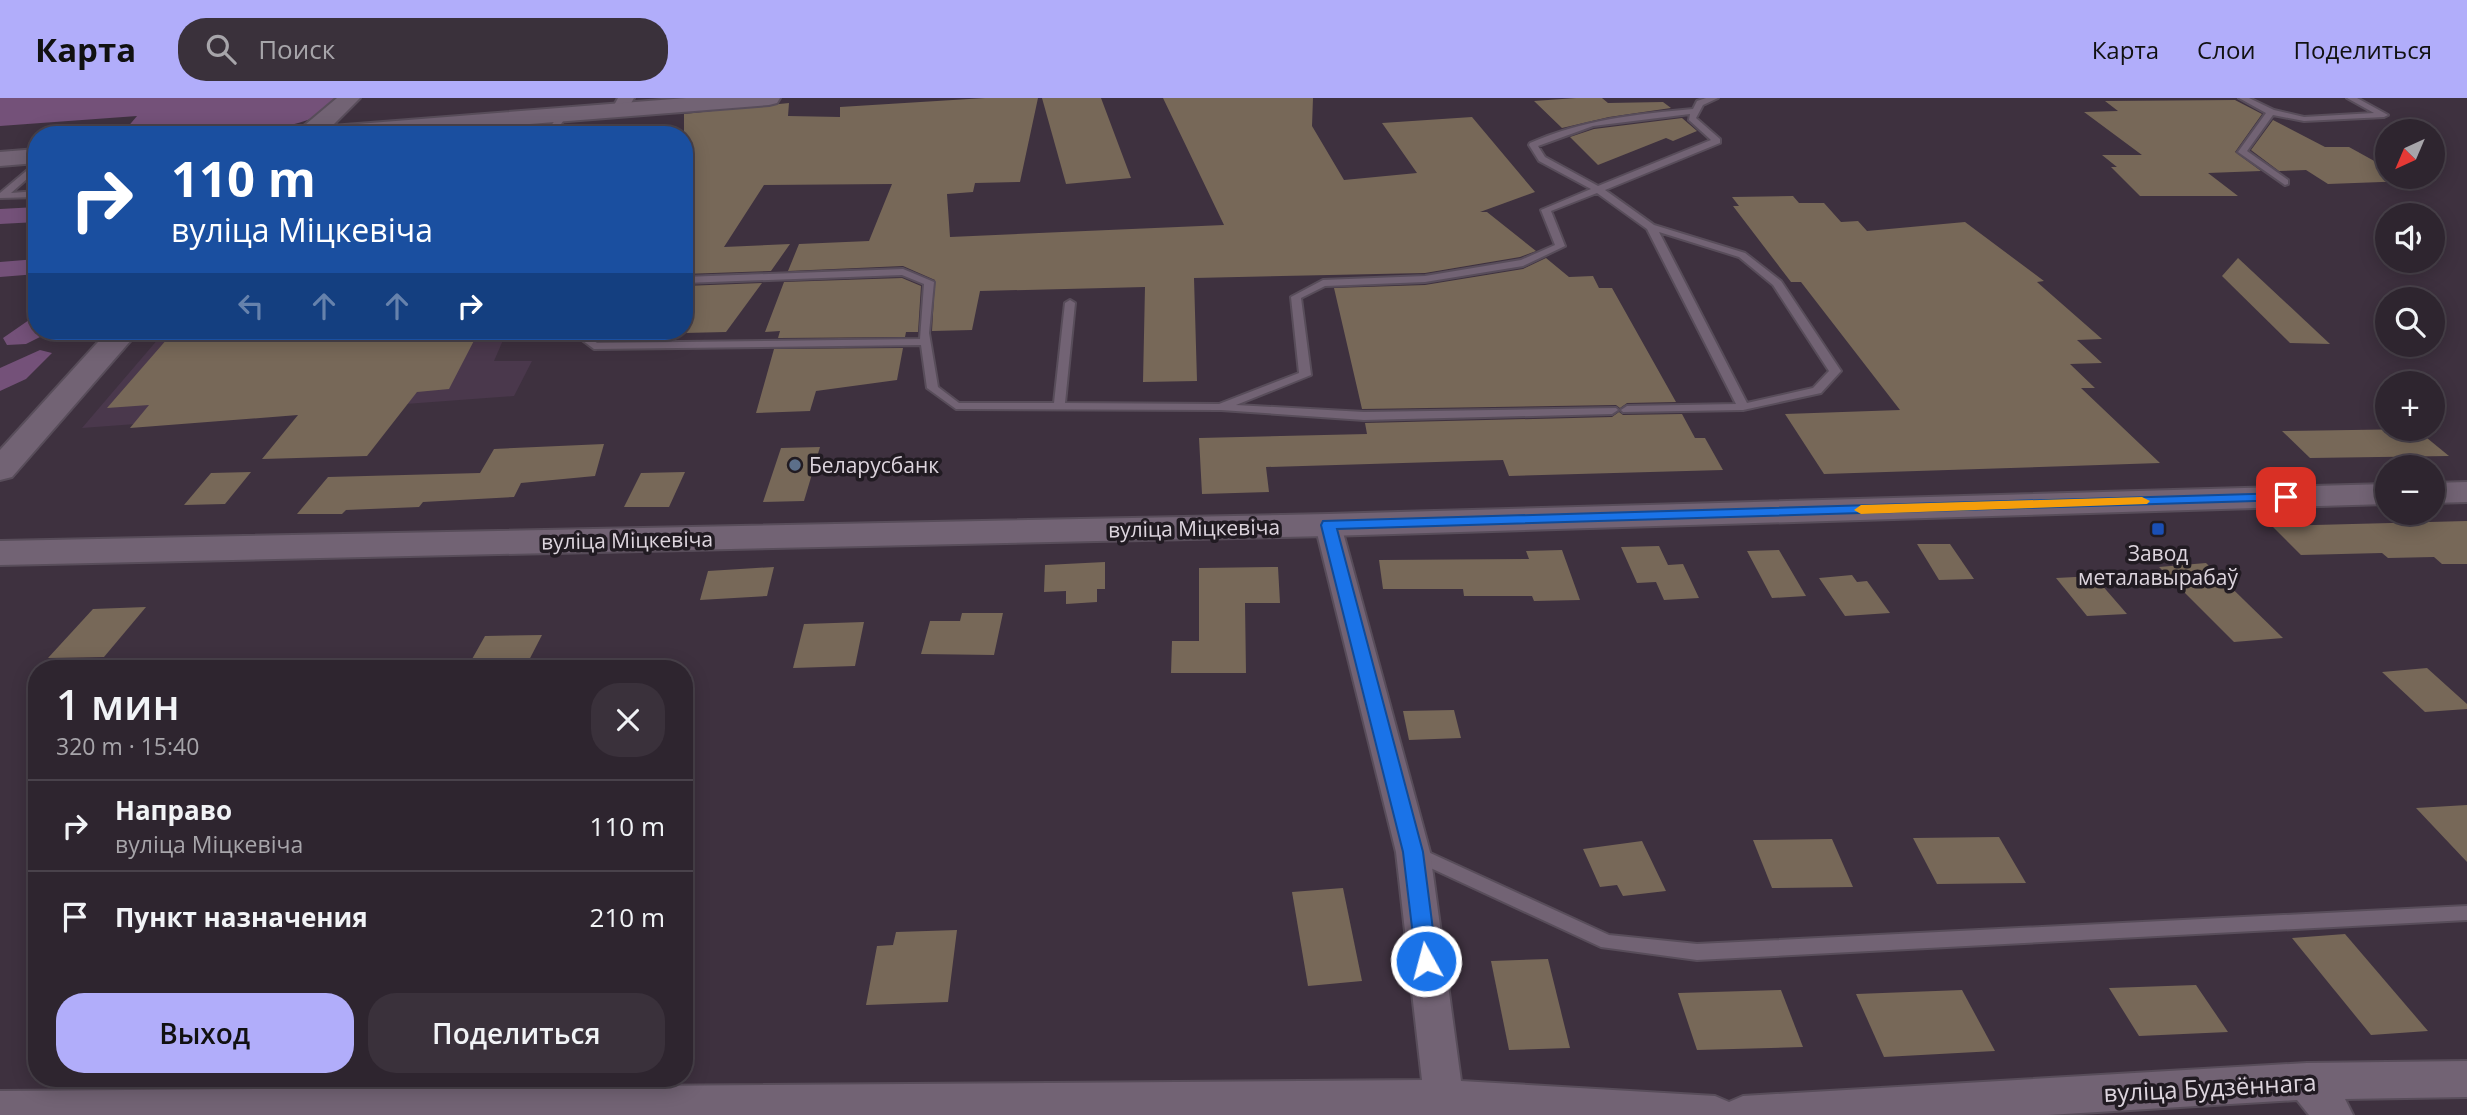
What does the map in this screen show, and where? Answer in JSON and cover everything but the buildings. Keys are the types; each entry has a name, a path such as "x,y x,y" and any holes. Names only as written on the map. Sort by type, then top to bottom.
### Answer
{"street":[{"path":"317,126 334,114 348,98"},
{"path":"446,126 565,113 623,103 769,98"},
{"path":"0,159 28,157"},
{"path":"0,470 116,340"},
{"path":"2445,493 2467,492"},
{"name":"вуліца Міцкевіча","path":"0,553 1328,525 2375,494"},
{"path":"1328,525 1413,852 1445,1106"},
{"name":"вуліца Будзённага","path":"1743,1115 2307,1081 2467,1079"},
{"path":"2307,1081 2333,1115"},
{"path":"0,1110 1445,1106 1715,1115"}],"lane":[{"path":"1220,407 1305,376 1297,297 1323,283 1426,279 1523,263 1560,246 1546,210 1717,141 1692,118 1700,103 1714,98"},
{"path":"2244,98 2271,112 2304,119 2384,114 2351,98"},
{"path":"1627,410 1743,407 1817,391 1835,371 1777,283 1742,255 1651,228 1598,189 1542,159 1534,145 1558,133 1613,118 1696,111"},
{"path":"2271,112 2242,152 2285,182"},
{"path":"555,126 565,113"},
{"path":"28,173 2,197 28,195"},
{"path":"21,179 28,179"},
{"path":"1651,228 1743,407"},
{"path":"693,280 903,272 929,282 924,333 933,387 956,406 1220,407 1364,416 1612,410"},
{"path":"1059,407 1070,303"},
{"path":"586,340 594,346 926,342"},
{"path":"1413,852 1607,942 1697,952 2467,912"}],"shaded area":[{"path":"0,98 336,98 321,114 284,126 129,126 137,116 0,126"},
{"path":"28,207 28,222 0,224 0,209"},
{"path":"28,260 28,275 0,277 0,262"},
{"path":"28,321 28,340 34,340 26,344 7,345 3,338"},
{"path":"157,340 503,340 494,361 532,361 514,396 82,428"},
{"path":"40,350 52,353 26,379 0,391 0,368"}],"slow traffic":[{"path":"1861,510 2142,501"}],"place":[{"name":"Беларусбанк","path":"795,465"},
{"name":"Завод металавырабаў","path":"2158,529"}],"route":[{"path":"1426,961 1413,852 1328,525 2286,497"}]}
